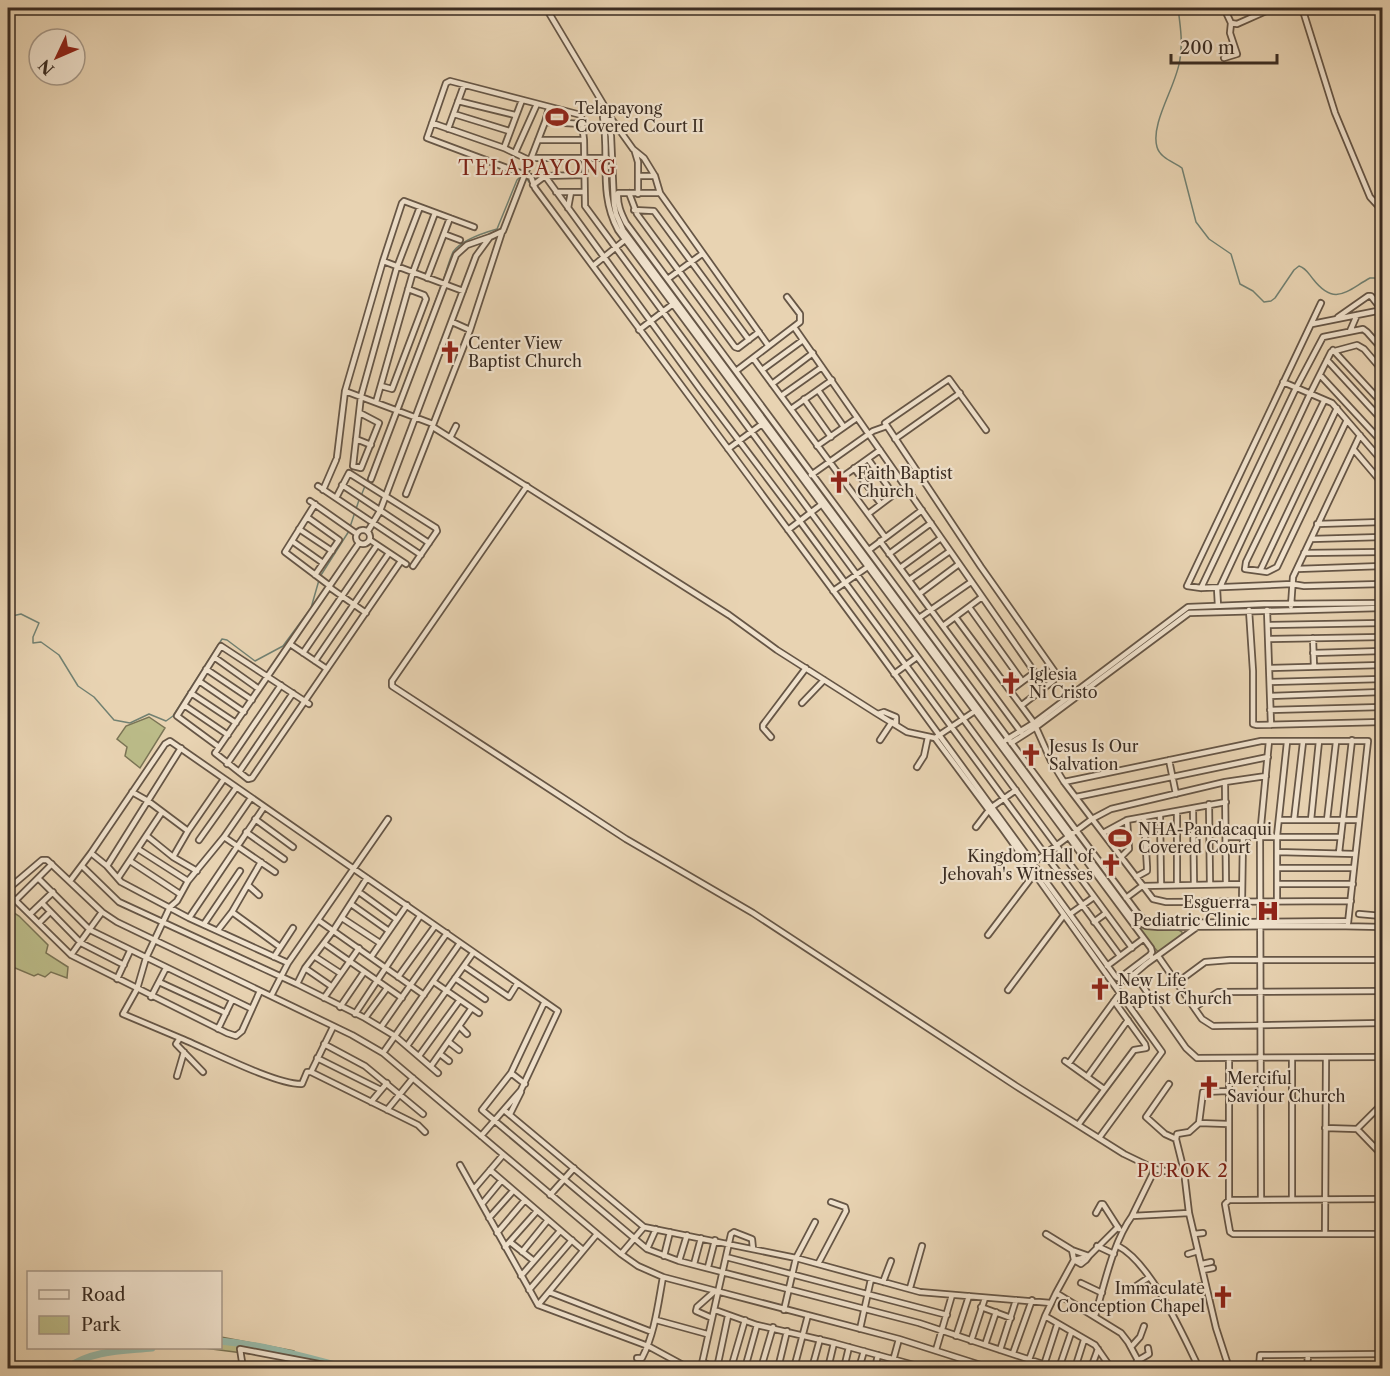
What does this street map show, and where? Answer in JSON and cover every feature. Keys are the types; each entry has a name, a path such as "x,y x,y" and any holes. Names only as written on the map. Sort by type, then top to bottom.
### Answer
{"street":[{"path":"546,8 602,100 607,114 616,214 623,230 732,375 870,566 917,620"},
{"path":"1224,8 1231,23 1230,33 1237,54 1224,58"},
{"path":"1231,23 1237,24 1258,11 1273,8"},
{"path":"1299,8 1305,18 1335,113 1370,197 1383,210"},
{"path":"1099,1137 1162,1052 1067,915 1034,863 937,737 894,674 533,185 531,177 428,140 427,136 446,83 450,81 581,115 585,158 585,206 1132,948"},
{"path":"448,129 464,85"},
{"path":"504,148 522,100"},
{"path":"458,101 515,115"},
{"path":"515,153 537,104"},
{"path":"406,494 470,330 502,231 549,108"},
{"path":"454,114 509,132"},
{"path":"607,114 637,157 638,194"},
{"path":"607,114 603,117 606,134 608,211 618,230 870,566 1017,769 1144,919 1197,927 1210,925"},
{"path":"545,122 583,124"},
{"path":"432,123 530,159 612,158"},
{"path":"538,140 584,140"},
{"path":"633,149 644,158 655,176 660,193 768,345"},
{"path":"512,180 517,173"},
{"path":"533,185 545,176 585,175"},
{"path":"545,176 1120,956"},
{"path":"638,176 655,176"},
{"path":"556,192 584,192"},
{"path":"568,208 571,192"},
{"path":"615,193 660,193"},
{"path":"615,193 627,223 870,550 917,620 1134,919 1146,926 1348,924 1383,927"},
{"path":"629,193 634,210 735,347 738,348 759,333"},
{"path":"421,555 321,488 336,458 345,391 402,203 404,201 474,227"},
{"path":"360,413 379,423 362,468 353,466 361,396 397,267 420,207"},
{"path":"634,210 654,211 749,340"},
{"path":"376,402 413,272 435,213"},
{"path":"427,278 450,218"},
{"path":"371,479 456,255 461,248 502,231"},
{"path":"444,234 460,240"},
{"path":"368,531 380,511 476,256 490,237"},
{"path":"593,266 626,239"},
{"path":"669,278 702,254"},
{"path":"383,261 463,291"},
{"path":"381,386 392,389 426,299 424,295 408,290"},
{"path":"1312,324 1383,310 1371,296 1336,318"},
{"path":"732,375 800,322 801,315 787,297"},
{"path":"1360,302 1363,314"},
{"path":"1322,303 1187,586 1201,588 1292,584 1304,586 1383,584"},
{"path":"639,330 673,304"},
{"path":"1350,331 1357,315"},
{"path":"452,322 470,330"},
{"path":"794,327 1045,687"},
{"path":"1201,588 1296,388 1323,337 1363,329 1383,349"},
{"path":"762,370 803,340"},
{"path":"1333,350 1357,345 1364,349 1383,370"},
{"path":"1218,608 1219,587 1333,350"},
{"path":"1333,350 1383,403"},
{"path":"772,384 813,353"},
{"path":"753,358 885,537"},
{"path":"1328,360 1383,420"},
{"path":"781,396 822,367"},
{"path":"713,379 723,372"},
{"path":"1320,375 1383,442"},
{"path":"986,430 949,379 886,422 981,567 1055,672 1056,678 1022,705"},
{"path":"791,409 832,380"},
{"path":"1283,382 1332,403 1383,461"},
{"path":"690,397 700,389"},
{"path":"818,390 844,427"},
{"path":"345,391 398,410 433,426 729,615 878,714 884,712 896,717 880,740"},
{"path":"895,439 960,393"},
{"path":"804,399 831,436"},
{"path":"1324,401 1244,568 1248,571 1267,572 1277,567 1347,422"},
{"path":"1260,571 1337,408"},
{"path":"817,446 857,418"},
{"path":"728,449 762,424"},
{"path":"450,438 456,426"},
{"path":"807,478 869,434 887,426"},
{"path":"1292,610 1293,577 1360,435"},
{"path":"356,439 371,445"},
{"path":"841,478 880,450"},
{"path":"1354,450 1383,483"},
{"path":"868,459 894,495"},
{"path":"854,468 881,504"},
{"path":"336,498 348,473 436,528 437,531 413,566"},
{"path":"342,485 429,543"},
{"path":"527,486 392,681 392,686 626,839 753,913 1124,1154 1155,1169 1175,1173 1184,1171"},
{"path":"868,514 905,486"},
{"path":"357,534 313,502 307,517 285,554 366,613"},
{"path":"788,530 822,504"},
{"path":"864,555 922,510"},
{"path":"307,517 339,539 318,577"},
{"path":"1317,524 1383,522"},
{"path":"889,554 931,523"},
{"path":"299,529 332,551"},
{"path":"357,534 363,530 368,531"},
{"path":"368,531 370,540"},
{"path":"357,534 356,539 359,543"},
{"path":"1311,539 1383,537"},
{"path":"900,568 941,538"},
{"path":"359,543 366,544 370,540"},
{"path":"359,543 215,753 249,780 307,702 366,613 404,563 370,540"},
{"path":"291,541 324,563"},
{"path":"880,541 1021,732"},
{"path":"303,653 377,545"},
{"path":"909,580 950,551"},
{"path":"1304,553 1383,552"},
{"path":"315,661 389,553"},
{"path":"919,594 959,564"},
{"path":"833,591 870,566"},
{"path":"1297,569 1383,566"},
{"path":"917,620 971,582"},
{"path":"943,626 982,597"},
{"path":"1007,742 1035,725 1186,614 1218,608 1383,603"},
{"path":"969,607 1022,681"},
{"path":"1218,608 1249,610 1383,608"},
{"path":"1249,610 1253,680 1252,722 1257,725 1383,722"},
{"path":"1267,610 1271,725"},
{"path":"956,618 1022,705 1035,725 1064,782 1154,901 1351,901"},
{"path":"1269,625 1383,623"},
{"path":"1269,639 1383,637"},
{"path":"1313,638 1314,667"},
{"path":"290,644 327,669"},
{"path":"219,747 178,718 222,645 307,702"},
{"path":"1313,653 1383,651"},
{"path":"214,657 260,689"},
{"path":"894,674 917,657"},
{"path":"1270,668 1383,665"},
{"path":"771,736 763,725 806,668"},
{"path":"206,669 252,700"},
{"path":"1011,690 1035,672"},
{"path":"1270,682 1383,679"},
{"path":"802,703 824,680"},
{"path":"199,681 244,712"},
{"path":"228,764 281,685"},
{"path":"1270,696 1383,692"},
{"path":"191,693 236,723"},
{"path":"239,772 293,693"},
{"path":"184,705 228,735"},
{"path":"1270,710 1383,707"},
{"path":"894,723 908,732 937,737 975,711"},
{"path":"917,768 924,756 928,737"},
{"path":"70,881 167,741 170,741 558,1011 525,1084 481,1136"},
{"path":"1262,1200 1260,836 1269,741"},
{"path":"1311,820 1319,741"},
{"path":"1339,853 1352,741"},
{"path":"1064,782 1252,742 1368,741 1348,924"},
{"path":"1277,900 1277,836 1287,742"},
{"path":"1294,820 1303,742"},
{"path":"1328,820 1336,742"},
{"path":"107,866 181,748"},
{"path":"1076,797 1268,757"},
{"path":"1169,760 1176,794"},
{"path":"992,782 1017,769"},
{"path":"1034,863 1092,819 1111,808 1225,782 1266,776"},
{"path":"173,857 224,779"},
{"path":"1225,782 1226,884"},
{"path":"199,840 236,788"},
{"path":"976,827 991,809 1016,790"},
{"path":"132,792 188,831"},
{"path":"250,798 224,837 170,907 146,958 137,989 123,1014 257,1071 295,1084 302,1084 333,1027"},
{"path":"1103,833 1127,820 1226,802"},
{"path":"1209,804 1210,884"},
{"path":"189,918 264,807"},
{"path":"1193,808 1194,885"},
{"path":"991,809 1035,873 1117,978 1197,927"},
{"path":"1177,811 1177,885"},
{"path":"118,878 162,812"},
{"path":"1160,814 1161,885"},
{"path":"1136,877 1147,871 1144,817"},
{"path":"255,819 293,847"},
{"path":"271,996 288,963 388,819"},
{"path":"1121,857 1129,849 1127,820"},
{"path":"1279,820 1359,820"},
{"path":"246,832 284,859"},
{"path":"1072,834 1152,950 1153,957 1178,982 1202,1019 1213,1026 1383,1023"},
{"path":"147,836 173,857 197,871"},
{"path":"224,837 275,872"},
{"path":"1227,837 1341,837"},
{"path":"1242,901 1243,837"},
{"path":"138,849 188,881"},
{"path":"1277,852 1355,854"},
{"path":"91,853 121,882 189,918 288,963"},
{"path":"260,991 242,1031 236,1036 218,1029 71,955 8,891 42,860 47,860 102,912 117,922 352,1035 383,1053 550,1195 638,1266 663,1277 899,1339 990,1368"},
{"path":"130,861 180,894"},
{"path":"218,930 249,886 261,862"},
{"path":"16,900 52,864"},
{"path":"82,866 120,902 365,1018 395,1036 438,1073"},
{"path":"1277,868 1354,868"},
{"path":"204,924 240,871"},
{"path":"988,935 1035,873"},
{"path":"38,878 90,930 252,1009"},
{"path":"297,984 305,968 325,944 367,878"},
{"path":"1126,898 1142,886 1242,884"},
{"path":"1277,884 1353,884"},
{"path":"249,886 259,895"},
{"path":"30,914 53,892"},
{"path":"359,892 396,919"},
{"path":"1008,990 1067,915 1094,897"},
{"path":"42,903 81,943 124,965"},
{"path":"351,904 389,931"},
{"path":"370,957 406,905"},
{"path":"39,923 50,912"},
{"path":"71,955 102,912"},
{"path":"232,912 280,947"},
{"path":"1094,922 1106,912"},
{"path":"1359,914 1383,916"},
{"path":"355,1014 420,916"},
{"path":"342,918 380,943"},
{"path":"318,920 424,995"},
{"path":"1181,925 1185,936"},
{"path":"398,977 435,926"},
{"path":"274,957 293,928"},
{"path":"381,1027 447,933"},
{"path":"1107,966 1143,939"},
{"path":"383,1053 460,943"},
{"path":"325,944 402,998"},
{"path":"324,998 359,948"},
{"path":"117,979 130,951"},
{"path":"407,1046 473,953"},
{"path":"314,956 340,974"},
{"path":"1126,981 1153,957"},
{"path":"1178,982 1205,962 1383,960"},
{"path":"464,966 509,997 517,984"},
{"path":"152,997 166,968"},
{"path":"305,968 332,986"},
{"path":"340,1007 364,972"},
{"path":"1135,975 1193,1056 1197,1058 1383,1057"},
{"path":"455,978 484,999"},
{"path":"159,982 226,1013"},
{"path":"434,982 479,1014"},
{"path":"365,1018 387,988"},
{"path":"1196,1007 1218,992 1383,991"},
{"path":"1104,1089 1067,1062 1120,993"},
{"path":"218,1029 232,1000"},
{"path":"419,1056 459,1001"},
{"path":"1078,1125 1134,1050 1146,1048 1114,1001"},
{"path":"544,1003 511,1073 482,1110 647,1249 679,1261 956,1335 1055,1368"},
{"path":"431,1066 471,1009"},
{"path":"1087,1077 1128,1020"},
{"path":"459,1026 467,1034"},
{"path":"180,1038 176,1044 203,1072"},
{"path":"449,1041 459,1050"},
{"path":"324,1044 365,1066 422,1112 411,1122"},
{"path":"177,1076 184,1052"},
{"path":"441,1054 449,1061"},
{"path":"317,1058 381,1090"},
{"path":"1229,1058 1229,1200 1225,1204 1230,1232 1233,1234 1383,1234"},
{"path":"1292,1058 1292,1199"},
{"path":"1325,1234 1326,1058"},
{"path":"310,1072 420,1126 425,1132"},
{"path":"511,1073 525,1084"},
{"path":"387,1110 413,1078"},
{"path":"372,1101 387,1083"},
{"path":"1169,1084 1146,1118 1165,1134 1176,1139"},
{"path":"510,1114 520,1096 521,1089"},
{"path":"1228,1091 1203,1092 1199,1123 1189,1132 1177,1134 1176,1139 1184,1171 1189,1213 1229,1368"},
{"path":"1357,1129 1383,1104"},
{"path":"504,1110 644,1227 796,1258 920,1292 1051,1303"},
{"path":"1199,1123 1228,1124"},
{"path":"1325,1128 1357,1129 1383,1155"},
{"path":"474,1189 503,1155"},
{"path":"460,1165 538,1305 648,1346 683,1365 694,1368"},
{"path":"550,1195 574,1168"},
{"path":"1095,1316 1114,1254 1155,1169"},
{"path":"490,1170 583,1250"},
{"path":"482,1204 501,1181"},
{"path":"489,1218 513,1191"},
{"path":"1229,1200 1383,1199"},
{"path":"497,1233 525,1200"},
{"path":"818,1264 846,1211 845,1207 831,1202"},
{"path":"1096,1213 1103,1204 1123,1233"},
{"path":"506,1247 537,1211"},
{"path":"1132,1216 1189,1213"},
{"path":"1155,1215 1156,1221"},
{"path":"522,1252 548,1220"},
{"path":"784,1310 796,1258 815,1222"},
{"path":"621,1254 644,1227"},
{"path":"1074,1260 1081,1264 1118,1227"},
{"path":"647,1249 656,1229"},
{"path":"521,1275 560,1231"},
{"path":"664,1256 670,1232"},
{"path":"701,1368 707,1334 715,1310 716,1292 731,1234 734,1232 752,1239 753,1249"},
{"path":"1194,1234 1203,1233"},
{"path":"538,1305 597,1234"},
{"path":"1046,1234 1087,1258"},
{"path":"679,1261 687,1235"},
{"path":"694,1264 701,1238"},
{"path":"529,1290 572,1240"},
{"path":"708,1267 715,1240"},
{"path":"510,1242 534,1261"},
{"path":"910,1288 922,1246"},
{"path":"1097,1246 1114,1254"},
{"path":"1118,1246 1133,1256 1169,1308 1199,1368"},
{"path":"1026,1368 1045,1316 1074,1260 1072,1250"},
{"path":"1188,1254 1198,1251"},
{"path":"726,1257 946,1315"},
{"path":"883,1282 891,1261"},
{"path":"1202,1264 1211,1262"},
{"path":"1203,1270 1213,1268"},
{"path":"637,1358 642,1358 648,1346 656,1320 663,1277"},
{"path":"802,1293 806,1278"},
{"path":"1136,1286 1148,1278"},
{"path":"860,1329 872,1279"},
{"path":"1081,1283 1102,1293"},
{"path":"1190,1289 1206,1285"},
{"path":"549,1292 652,1332"},
{"path":"712,1318 696,1311 697,1307 716,1292"},
{"path":"1056,1293 1121,1333 1142,1368"},
{"path":"936,1350 952,1295"},
{"path":"956,1335 969,1296"},
{"path":"971,1341 984,1298"},
{"path":"1000,1350 1016,1300"},
{"path":"1013,1353 1032,1300"},
{"path":"981,1307 1011,1318"},
{"path":"715,1310 757,1325 773,1327 894,1359 908,1366 925,1368"},
{"path":"985,1345 996,1312"},
{"path":"794,1368 808,1315"},
{"path":"703,1362 716,1368 728,1316"},
{"path":"1045,1316 1099,1348 1109,1367"},
{"path":"656,1320 707,1334"},
{"path":"740,1368 731,1367 745,1320"},
{"path":"745,1368 757,1325"},
{"path":"1044,1365 1057,1325"},
{"path":"1131,1347 1140,1337 1144,1326"},
{"path":"761,1368 773,1327"},
{"path":"778,1368 787,1331"},
{"path":"1059,1368 1071,1333"},
{"path":"812,1368 820,1339"},
{"path":"891,1368 899,1339"},
{"path":"1075,1368 1084,1340"},
{"path":"828,1368 834,1343"},
{"path":"844,1368 849,1347"},
{"path":"1091,1368 1099,1348"},
{"path":"1137,1361 1149,1354 1148,1348"},
{"path":"243,1368 240,1349 340,1368"},
{"path":"859,1368 864,1351"},
{"path":"1259,1368 1260,1355 1383,1354"},
{"path":"875,1368 878,1355"},
{"path":"1307,1368 1308,1355"}],"green space":[{"path":"149,717 165,728 140,768 125,756 127,747 117,739 126,726"},
{"path":"11,911 48,945 46,953 68,967 67,978 51,972 45,977 38,974 34,976 8,965 8,913"},
{"path":"1133,921 1146,927 1177,929 1182,932 1182,936 1159,953"},
{"path":"222,1337 294,1351 297,1360 212,1349 222,1349"}],"waterway":[{"path":"1178,8 1181,53 1178,69 1160,115 1156,137 1157,147 1164,157 1182,168 1196,222 1209,239 1231,254 1240,284 1253,291 1264,302 1271,301 1299,266 1305,269 1321,288 1334,294 1341,294 1370,278 1375,278 1382,290"},
{"path":"443,281 453,252 461,244 497,229 520,177"},
{"path":"527,179 531,185"},
{"path":"397,404 441,286"},
{"path":"376,460 393,413"},
{"path":"367,482 374,464"},
{"path":"361,496 365,486"},
{"path":"350,527 359,500"},
{"path":"321,575 349,531"},
{"path":"8,601 9,613 12,616 21,614 39,623 33,643 41,642 59,655 78,686 94,697 114,720 130,723 149,714 166,721 173,716 222,639 227,640 255,661 283,646 311,608 319,580"},
{"path":"222,1341 268,1348 347,1368"},
{"path":"67,1368 97,1355 141,1349"},
{"path":"567,1368 586,1368"}],"place":[{"name":"Telapayong Covered Court II","path":"557,117"},
{"name":"Center View Baptist Church","path":"450,352"},
{"name":"Faith Baptist Church","path":"839,482"},
{"name":"Iglesia Ni Cristo","path":"1011,683"},
{"name":"Jesus Is Our Salvation","path":"1031,755"},
{"name":"NHA-Pandacaqui Covered Court","path":"1120,838"},
{"name":"Kingdom Hall of Jehovah's Witnesses","path":"1111,865"},
{"name":"Esguerra Pediatric Clinic","path":"1268,911"},
{"name":"New Life Baptist Church","path":"1100,989"},
{"name":"Merciful Saviour Church","path":"1209,1087"},
{"name":"Immaculate Conception Chapel","path":"1223,1297"}],"district":[{"name":"TELAPAYONG","path":"538,168"},
{"name":"PUROK 2","path":"1183,1171"}]}
